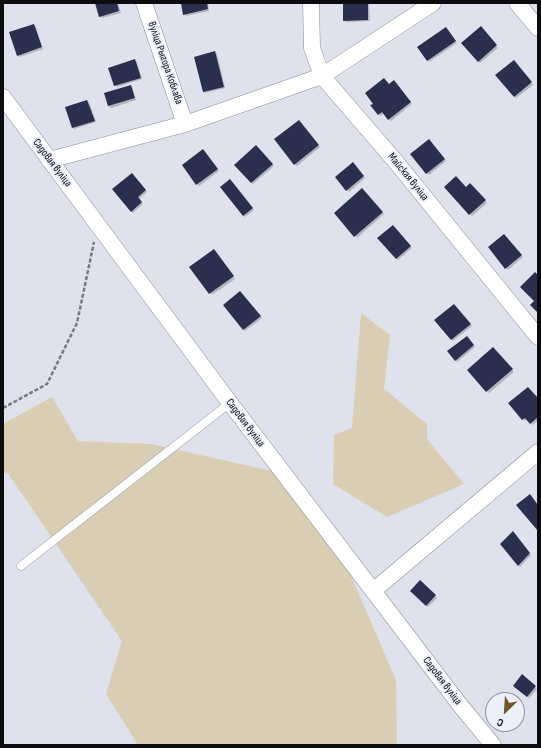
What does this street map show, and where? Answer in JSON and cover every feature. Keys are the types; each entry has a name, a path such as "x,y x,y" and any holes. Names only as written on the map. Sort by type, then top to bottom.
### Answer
{"street":[{"name":"вуліца Рыгора Коблава","path":"144,3 185,124"},
{"name":"Майская вуліца","path":"311,3 312,48 322,76 396,162 538,337"},
{"path":"49,160 185,124 322,76 433,3"},
{"path":"518,3 538,28"},
{"name":"Садовая вуліца","path":"3,97 230,404 460,705 493,745"},
{"path":"373,591 538,452"}],"lane":[{"path":"20,566 230,404"}],"path":[{"path":"3,408 48,384 77,324 97,224"}],"shaded area":[{"path":"361,313 390,335 384,389 427,424 427,439 464,484 387,517 333,484 334,435 352,428"},
{"path":"52,397 78,441 151,444 272,471 346,564 396,680 397,745 138,745 106,694 122,641 7,472 3,474 3,424"}],"building":[{"path":"95,3 117,3 119,11 99,17"},
{"path":"181,3 207,3 208,9 183,15"},
{"path":"343,3 368,3 368,20 343,21"},
{"path":"34,24 42,47 17,56 9,32"},
{"path":"481,26 497,45 478,62 461,43"},
{"path":"446,27 456,41 427,61 417,47"},
{"path":"215,51 224,87 203,92 194,57"},
{"path":"135,59 141,78 114,86 108,68"},
{"path":"514,60 532,82 514,97 495,75"},
{"path":"384,78 389,84 394,80 411,102 388,120 382,112 378,115 370,105 373,104 365,93"},
{"path":"131,85 135,98 108,106 104,93"},
{"path":"87,100 95,121 72,128 65,107"},
{"path":"299,120 319,145 294,165 274,139"},
{"path":"429,139 445,159 426,174 410,154"},
{"path":"256,145 273,164 251,183 234,165"},
{"path":"203,149 218,169 196,185 182,165"},
{"path":"353,162 364,176 346,191 335,177"},
{"path":"132,173 146,190 138,197 142,202 131,212 112,189"},
{"path":"456,176 466,187 470,183 486,200 469,215 444,187"},
{"path":"230,179 253,208 243,216 220,187"},
{"path":"362,188 383,212 354,237 334,213"},
{"path":"393,225 411,246 396,259 377,238"},
{"path":"504,234 522,255 505,269 488,247"},
{"path":"214,249 234,276 209,294 189,267"},
{"path":"535,272 538,275 538,313 530,305 534,301 520,287"},
{"path":"240,291 261,316 243,330 223,305"},
{"path":"454,304 471,324 451,340 434,320"},
{"path":"467,336 474,345 455,361 447,351"},
{"path":"493,347 513,369 486,392 467,370"},
{"path":"528,387 538,398 538,417 530,424 525,418 522,420 508,403"},
{"path":"530,494 538,505 538,531 516,505"},
{"path":"513,531 530,553 518,566 500,544"},
{"path":"420,580 436,595 426,606 410,591"},
{"path":"522,674 536,686 527,697 525,695 525,692 521,692 513,686"}]}
